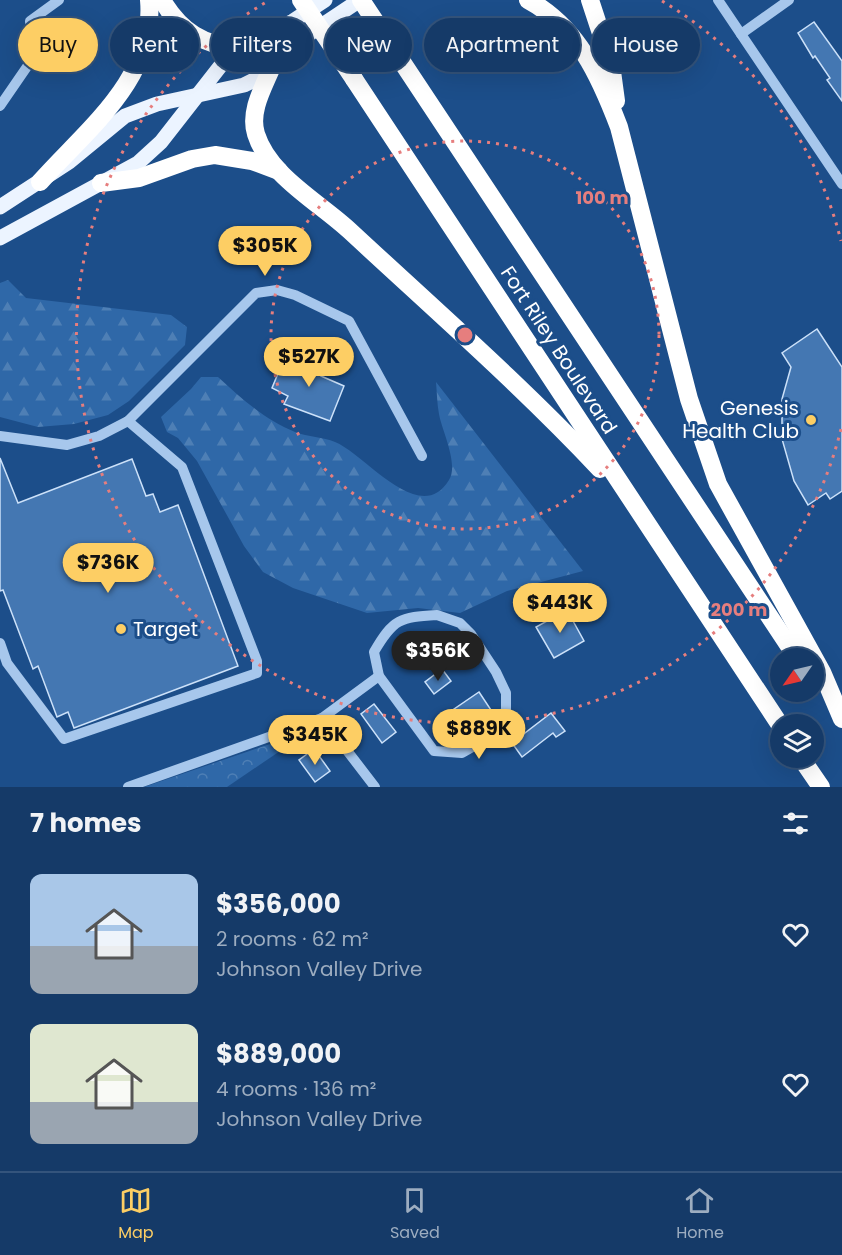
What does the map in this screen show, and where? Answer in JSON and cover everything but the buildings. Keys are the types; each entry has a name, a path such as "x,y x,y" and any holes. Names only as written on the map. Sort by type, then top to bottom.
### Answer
{"highway":[{"path":"40,182 106,111 132,75 147,38 149,0"},
{"path":"162,0 177,23 193,36 211,43"},
{"name":"Fort Riley Boulevard","path":"301,0 773,714"},
{"name":"Fort Riley Boulevard","path":"360,0 790,648"},
{"path":"528,0 556,21 588,57 619,127"},
{"path":"590,0 611,64 619,127 689,399 718,484 822,672 842,719"},
{"path":"270,72 254,114 255,133 266,154 280,171 345,226 520,389 632,503"},
{"path":"101,183 139,178 192,159 215,155 252,161 280,171"},
{"path":"824,699 842,726"},
{"path":"808,768 821,787"}],"main road":[{"path":"298,18 325,0"},
{"path":"313,31 360,0"},
{"path":"0,238 151,153 215,72"},
{"path":"0,207 40,182 125,116 157,104 244,85 266,72"}],"street":[{"path":"0,106 33,58 30,21 59,0"},
{"path":"718,0 842,184"},
{"path":"741,34 789,0"},
{"path":"0,436 67,445 99,436 128,421 256,293 277,291 295,295 349,321 422,456"},
{"path":"0,643 7,663 64,739 257,673 258,661 182,467 128,421"},
{"path":"437,615 460,623 480,648 506,693 506,709 499,732 462,753 434,751 379,676 374,652 386,632 406,616 437,615"},
{"path":"128,787 322,718 379,676"},
{"path":"322,718 375,787"}],"green space":[{"path":"8,280 26,298 171,315 187,327 185,345 129,401 108,415 74,424 38,427 0,417 0,283"},
{"path":"201,377 218,377 245,401 284,427 335,442 392,484 423,496 437,493 452,473 449,447 438,410 436,382 583,571 507,591 460,613 418,608 367,613 293,588 263,572 244,546 197,461 178,438 167,432 161,417"},
{"path":"311,730 227,787 144,787"}],"place":[{"name":"Genesis Health Club","path":"811,420"},
{"name":"Target","path":"121,629"}]}
